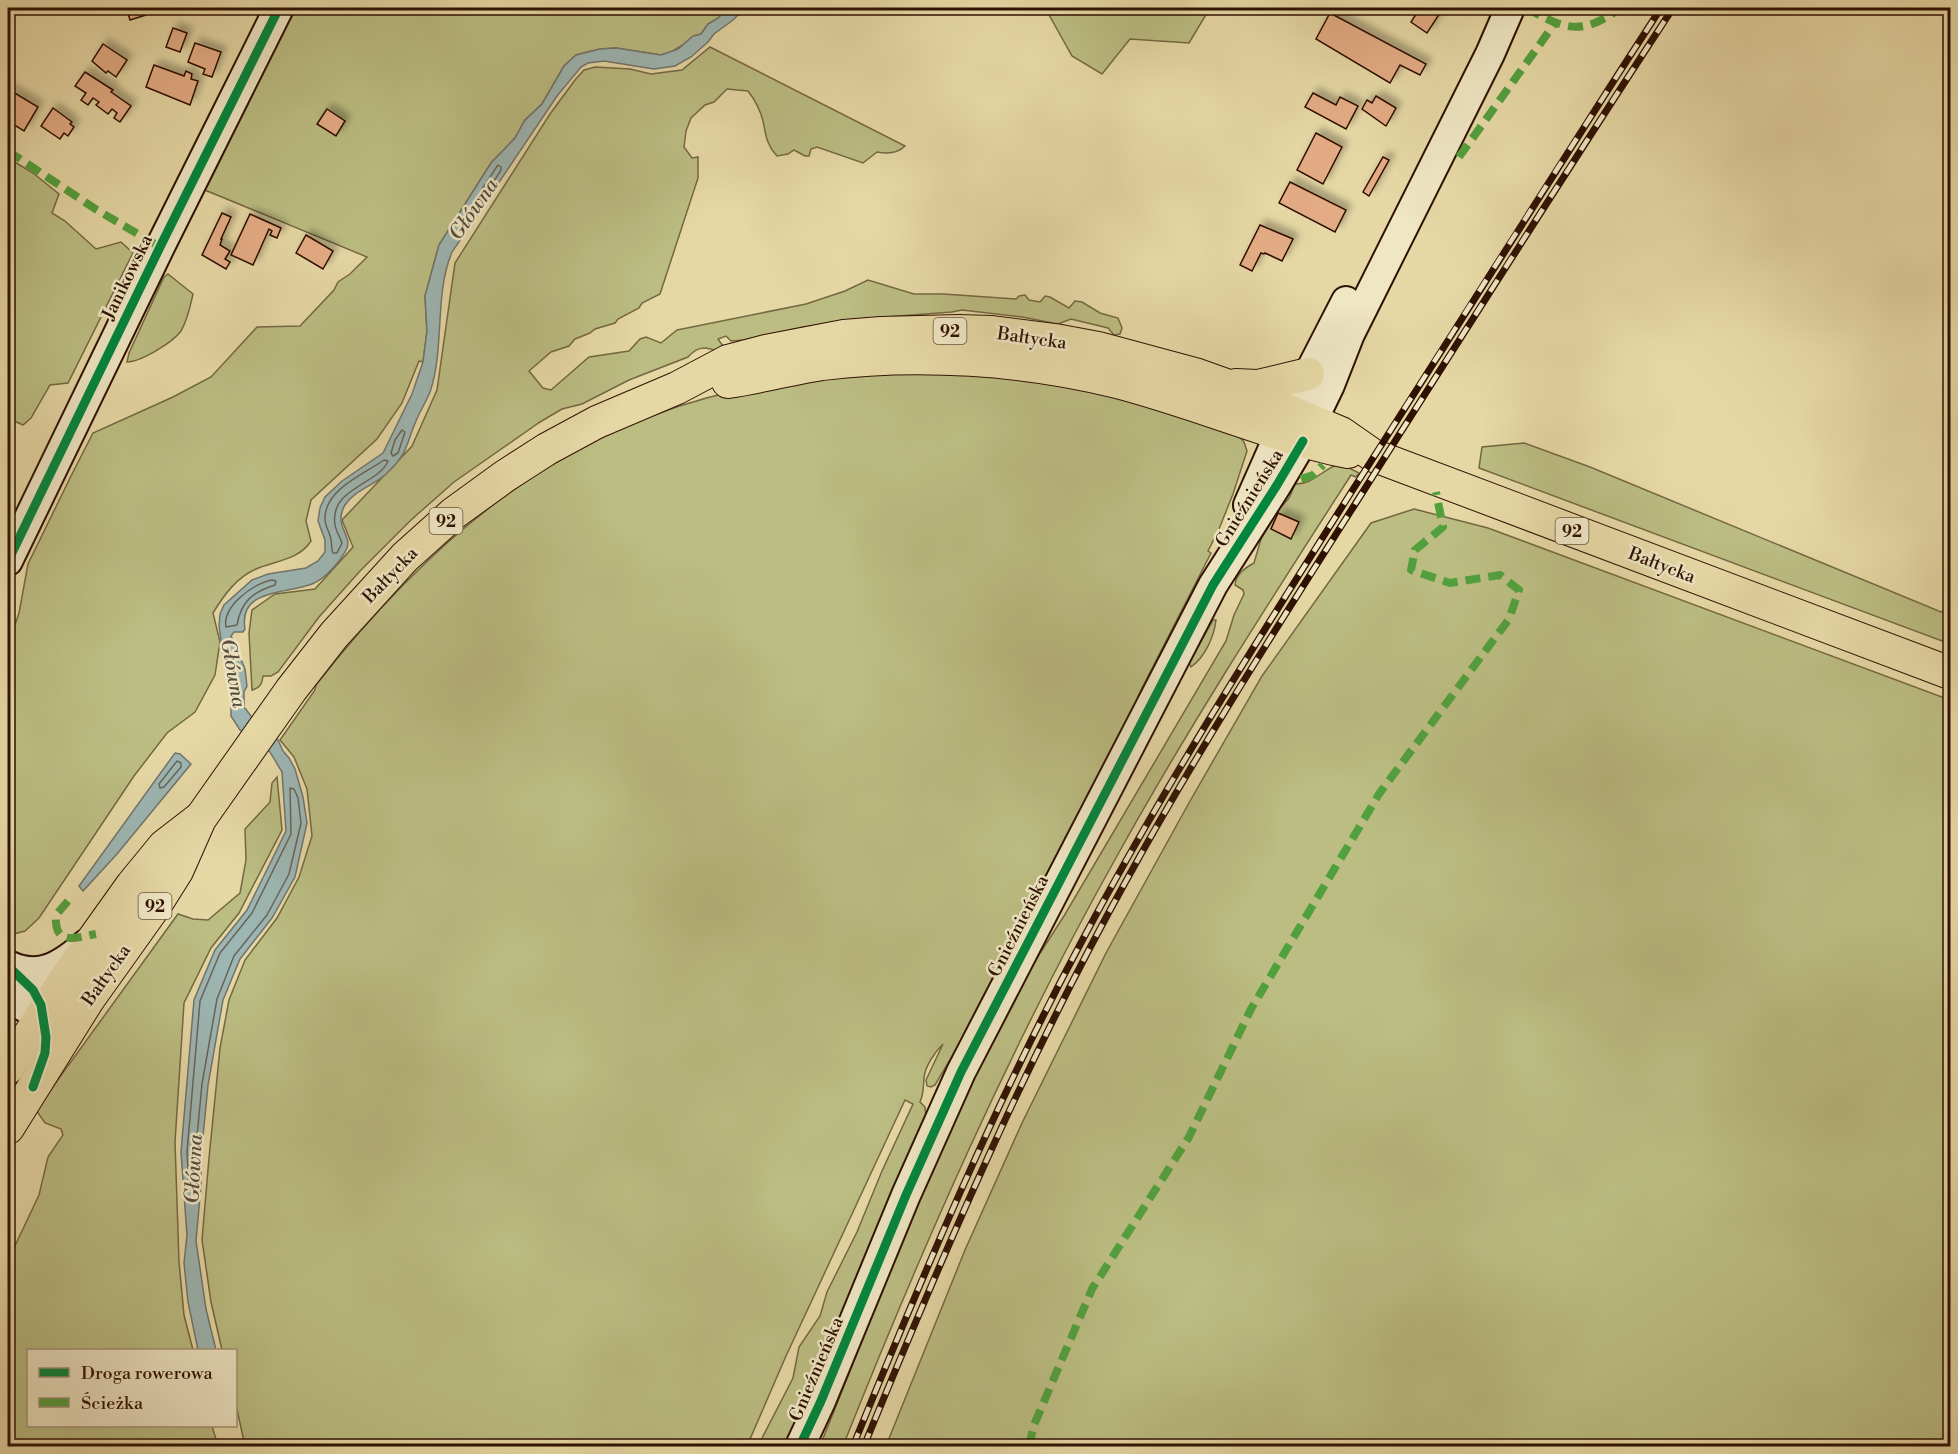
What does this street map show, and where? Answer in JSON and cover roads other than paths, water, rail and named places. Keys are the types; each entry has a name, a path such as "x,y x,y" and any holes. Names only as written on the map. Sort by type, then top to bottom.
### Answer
{"main road":[{"name":"Bałtycka","path":"8,1128 98,987 177,871 200,819 314,661 354,611 405,557 454,513 505,476 569,436 677,388 728,361 766,351 844,336 937,331 1017,334 1098,348 1152,362 1226,385 1332,449 1374,456 1950,673"},
{"name":"Bałtycka","path":"677,388 731,382 824,364 877,360 975,361 1030,366 1107,380 1296,426"},
{"path":"1226,385 1258,386 1308,375"},
{"name":"Bałtycka","path":"8,1068 96,934 155,856 173,838 200,819"}],"street":[{"name":"Janikowska","path":"8,561 279,8"},
{"name":"Gnieźnieńska","path":"1296,426 1308,375 1451,99 1480,49 1509,8"},
{"name":"Gnieźnieńska","path":"800,1446 821,1401 906,1195 961,1072 1213,585 1227,548 1248,505 1350,334 1490,54 1509,8"},
{"path":"8,966 29,972 46,970 78,952 96,934"},
{"path":"8,966 33,990 43,1013 46,1036 45,1053 33,1087"},
{"path":"8,999 33,1012 58,1011 76,1003 98,987"},
{"path":"8,999 14,1012 16,1035 8,1068"}],"water":[{"name":"Główna","path":"728,8 745,8 691,57 675,66 654,69 604,61 588,63 581,67 557,96 452,252 443,286 435,375 430,392 398,461 385,475 353,496 345,505 341,518 348,543 344,553 337,564 317,582 257,599 249,606 243,632 234,632 231,636 245,669 247,686 244,692 244,707 278,740 295,769 307,823 295,877 272,918 240,959 223,1000 208,1085 196,1241 206,1309 216,1349 198,1349 188,1302 184,1263 187,1235 181,1152 194,1000 215,950 247,910 286,831 282,772 270,752 240,730 231,716 231,686 222,647 220,614 224,605 252,580 268,574 306,568 318,561 325,552 325,540 318,521 325,497 342,481 383,453 412,394 423,362 427,331 425,296 439,245 491,163 515,138 525,120 542,104 564,66 576,55 600,49 616,48 661,55 678,49 693,36 701,34 708,24"},
{"path":"175,753 180,754 191,764 117,854 83,891 79,886"}],"railway":[{"path":"853,1446 933,1254 990,1126 1051,1001 1114,882 1213,712 1282,601 1661,8"},
{"path":"864,1446 955,1231 1020,1089 1089,950 1153,832 1210,735 1299,593 1673,8"}]}
